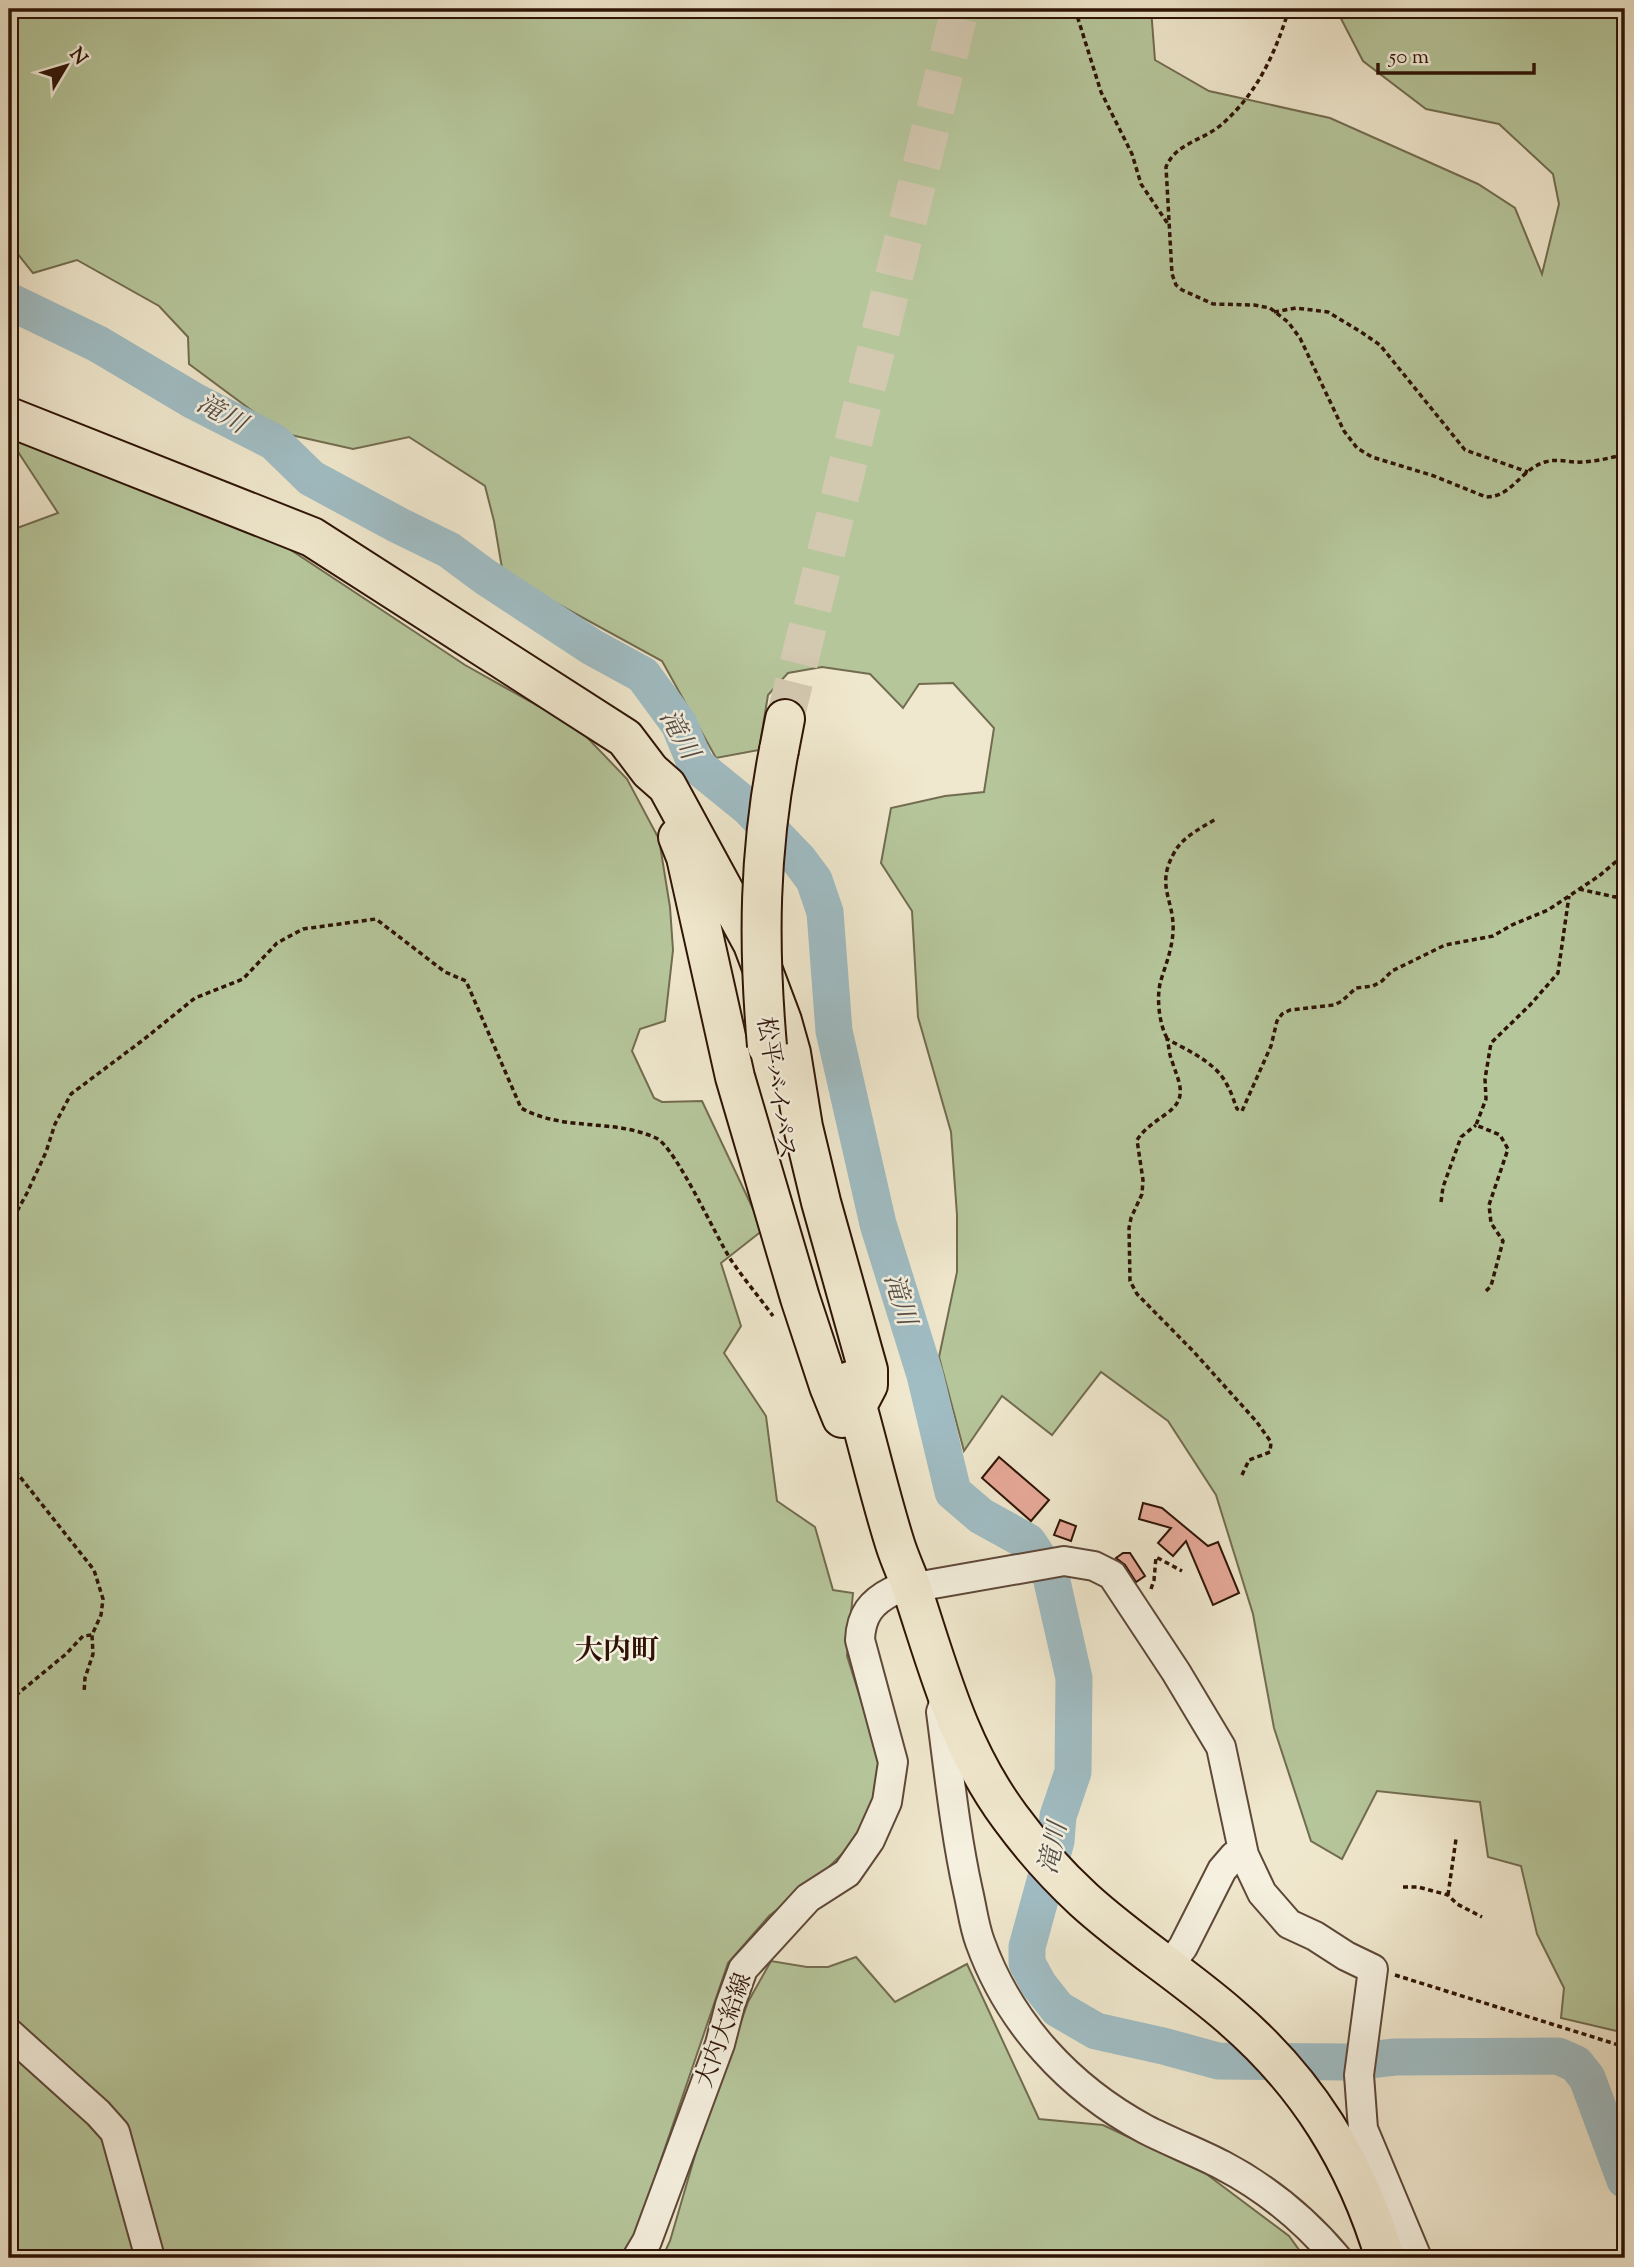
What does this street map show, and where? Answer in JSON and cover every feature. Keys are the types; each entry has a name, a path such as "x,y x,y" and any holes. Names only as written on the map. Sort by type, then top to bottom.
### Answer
{"highway":[{"path":"9,417 312,537 625,738 650,771 667,786 753,944 782,1021 821,1202 868,1370 868,1385 857,1406"},
{"name":"松平バイパス","path":"782,734 764,841 761,907 761,980 767,1046 781,1134 896,1545 946,1697 988,1785 1032,1846 1086,1902 1230,2016 1270,2054 1299,2089 1335,2138 1353,2173 1385,2258"},
{"path":"650,771 653,784 686,857 735,1077 804,1310 841,1417 849,1431 869,1448"}],"street":[{"name":"大内大給線","path":"637,2258 647,2241 720,2045 743,1969 808,1898 847,1873 870,1840 887,1802 893,1762 860,1640 860,1628 872,1604 893,1591 1064,1561 1094,1566 1112,1575 1220,1747 1243,1852 1262,1893 1289,1924 1373,1969"},
{"path":"946,1697 941,1712 963,1870 979,1940 994,1978 1010,2007 1031,2036 1089,2092 1125,2118 1222,2165 1253,2184 1281,2203 1316,2233 1336,2258"},
{"path":"1168,1967 1183,1947 1222,1870 1234,1856 1243,1852"},
{"path":"1373,1969 1359,2075 1363,2129 1417,2258"},
{"path":"9,2033 98,2113 115,2132 150,2258"}],"path":[{"path":"1075,9 1101,92 1132,154 1141,184 1170,226"},
{"path":"1289,9 1271,61 1253,91 1219,127 1170,156 1166,167 1172,274 1176,285 1213,304 1270,308 1287,322 1300,338 1344,431 1357,447 1373,457 1434,476 1486,497 1495,497 1506,492 1528,472 1545,462 1563,460 1580,463 1625,454"},
{"path":"1274,312 1296,308 1328,312 1361,332 1380,345 1465,450 1528,472"},
{"path":"1216,819 1180,843 1168,866 1164,883 1173,931 1159,995 1165,1036 1181,1091 1179,1102 1173,1110 1150,1126 1137,1140 1143,1180 1142,1194 1130,1217 1130,1281 1137,1294 1193,1351 1256,1421 1271,1442 1270,1452 1249,1460 1242,1475"},
{"path":"1167,1039 1193,1053 1219,1072 1237,1110 1242,1111 1282,1014 1290,1010 1334,1005 1356,988 1373,986 1392,971 1445,946 1493,936 1548,910 1600,876 1625,854"},
{"path":"1578,889 1615,897 1625,895"},
{"path":"1441,1202 1443,1187 1461,1138 1476,1125 1486,1099 1485,1079 1491,1043 1558,973 1569,896"},
{"path":"9,1226 27,1193 46,1152 55,1124 71,1094 195,998 243,979 277,943 303,929 376,919 445,972 466,981 521,1108 554,1122 630,1128 659,1139 674,1158 730,1258 773,1315"},
{"path":"1476,1125 1500,1135 1508,1149 1489,1205 1491,1223 1503,1241 1491,1286 1486,1291"},
{"path":"9,1465 94,1570 103,1599 101,1615 92,1635 93,1654 83,1693"},
{"path":"1134,1609 1150,1592 1156,1557 1182,1571"},
{"path":"9,1701 66,1654 83,1636 92,1635"},
{"path":"1448,1895 1455,1839"},
{"path":"1403,1887 1418,1887 1448,1895 1457,1904 1482,1917"},
{"path":"1373,1969 1439,1987 1625,2047"}],"green space":[{"path":"9,9 1151,9 1155,60 1209,91 1330,118 1478,184 1515,208 1542,274 1559,204 1553,174 1499,124 1426,109 1363,61 1336,9 1625,9 1625,2033 1561,2018 1564,1988 1537,1934 1521,1866 1488,1857 1480,1802 1377,1791 1342,1859 1311,1841 1274,1728 1253,1614 1216,1495 1168,1421 1101,1372 1052,1435 1002,1396 964,1451 939,1357 957,1272 957,1215 951,1132 918,1017 912,911 881,863 891,808 945,796 984,792 994,728 953,683 919,684 903,708 870,674 822,667 788,673 768,695 759,750 716,758 662,661 503,574 485,486 409,437 353,449 282,433 189,364 188,337 159,306 77,260 33,273 9,243"},
{"path":"9,434 262,531 465,665 579,729 627,779 659,839 670,907 673,950 665,1021 640,1029 632,1051 654,1098 662,1102 702,1101 763,1230 721,1263 741,1326 724,1353 766,1416 777,1501 815,1527 833,1590 853,1593 847,1656 879,1758 871,1812 848,1848 819,1877 769,1916 728,1963 635,2236 618,2258 170,2258 162,2252 130,2131 105,2104 9,2021 9,531 58,513 9,438"},
{"path":"856,1957 895,2002 967,1964 1039,2119 1103,2125 1205,2173 1289,2236 1305,2258 662,2258 670,2241 701,2135 748,2002 771,1961 807,1967 828,1967"},
{"path":"9,2049 89,2117 103,2139 140,2258 9,2258"}],"building":[{"path":"999,1457 1049,1500 1031,1521 982,1478"},
{"path":"1143,1503 1162,1508 1208,1546 1218,1542 1239,1593 1213,1605 1186,1541 1173,1556 1158,1543 1171,1528 1139,1519"},
{"path":"1060,1520 1076,1526 1071,1541 1054,1535"},
{"path":"1123,1553 1130,1553 1145,1576 1136,1582 1125,1565 1116,1558"}],"waterway":[{"name":"滝川","path":"9,301 98,344 194,401 274,442 311,478 449,550 592,647 643,675 679,724 696,765 749,808 799,860 814,880 825,912 834,1031 878,1224 925,1375 953,1492 981,1516 1028,1542 1051,1577 1074,1678 1073,1772 1058,1816 1056,1841 1027,1947 1027,1963 1039,1985 1058,2009 1096,2031 1218,2061 1350,2062 1395,2057 1558,2056 1576,2064 1587,2078 1625,2180"}],"tunnel":[{"path":"785,719 960,9"}],"district":[{"name":"大内町","path":"617,1649"}]}
